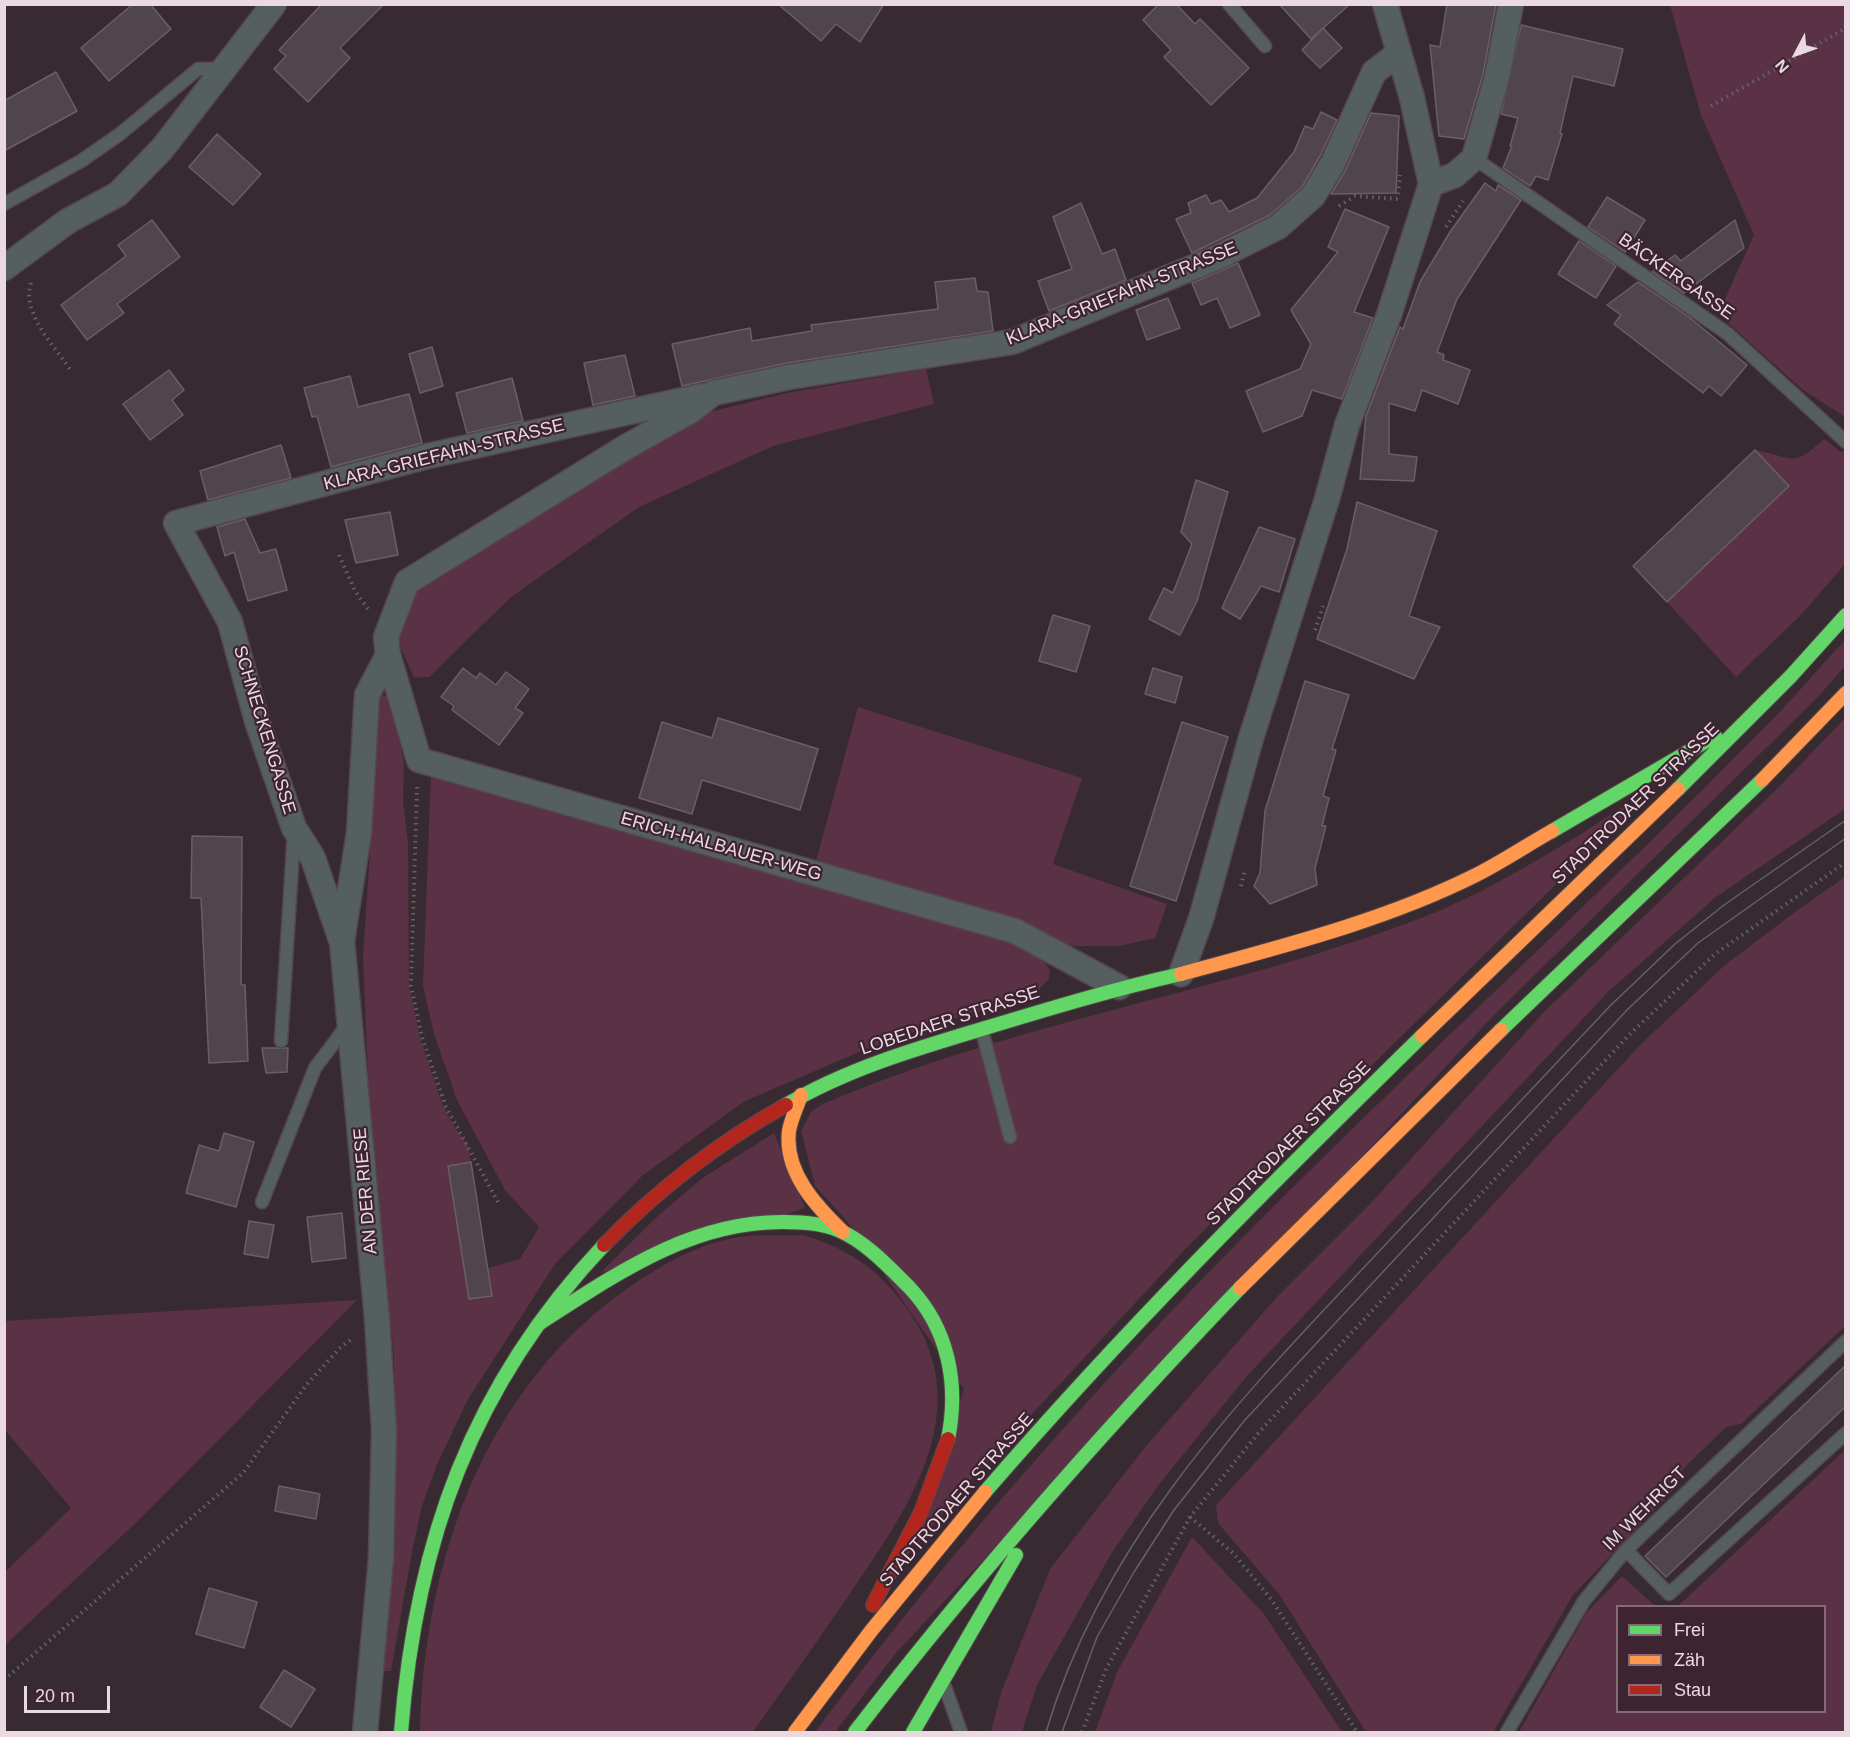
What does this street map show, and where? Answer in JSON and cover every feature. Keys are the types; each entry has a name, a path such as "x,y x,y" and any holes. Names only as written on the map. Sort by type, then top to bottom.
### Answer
{"main road":[{"name":"STADTRODAER STRASSE","path":"795,1732 954,1526 1160,1298 1302,1155 1760,709 1845,615"},
{"path":"855,1732 923,1644 1055,1486 1161,1371 1443,1086 1741,800 1845,693"},
{"name":"LOBEDAER STRASSE","path":"401,1732 404,1684 421,1586 441,1513 479,1421 540,1323 570,1282 605,1242 650,1199 699,1159 750,1124 801,1095 876,1061 1119,987 1181,974 1290,944 1397,908 1476,875 1760,709"},
{"path":"801,1095 789,1136 794,1166 812,1202 843,1232 916,1293 940,1335 954,1380 954,1413 947,1447 925,1501 840,1671"},
{"path":"540,1323 666,1248 736,1223 769,1220 807,1223 843,1232"},
{"path":"913,1732 944,1683 1055,1486"}],"street":[{"path":"4,268 68,221 118,194 162,149 274,4"},
{"path":"1181,974 1201,919 1251,738 1328,499 1347,425 1389,315 1431,184 1385,4"},
{"path":"1431,184 1455,175 1474,158 1494,88 1511,4"},
{"name":"KLARA-GRIEFAHN-STRASSE","path":"176,524 428,456 713,393 789,377 1012,342 1250,242 1291,218 1313,196 1333,163 1374,72 1399,53"},
{"name":"KLARA-GRIEFAHN-STRASSE","path":"387,646 407,582 626,447 692,410 713,393"},
{"name":"SCHNECKENGASSE","path":"176,524 230,622 257,721 294,828 312,858 342,941"},
{"path":"387,646 419,760"},
{"name":"AN DER RIESE","path":"365,1732 381,1559 384,1430 377,1319 342,941 359,833 367,696 387,646"},
{"name":"ERICH-HALBAUER-WEG","path":"419,760 1015,931 1119,987"}],"lane":[{"path":"1228,4 1265,46"},
{"path":"4,204 81,161 110,141 198,69 225,69"},
{"name":"BÄCKERGASSE","path":"1474,158 1728,334 1845,442"},
{"path":"281,1041 294,828"},
{"path":"262,1203 315,1068 351,1020"},
{"path":"981,1029 1010,1137"},
{"name":"IM WEHRIGT","path":"1507,1732 1584,1601 1626,1550 1845,1341"},
{"path":"1626,1550 1669,1594 1845,1433"},
{"path":"944,1683 961,1732"}],"path":[{"path":"1712,106 1845,28"},
{"path":"1397,210 1400,168"},
{"path":"1336,207 1355,196 1398,199"},
{"path":"31,280 28,291 31,311 71,371"},
{"path":"339,555 355,591 387,646"},
{"path":"419,760 411,986 422,1037 446,1107 498,1202"},
{"path":"1082,1732 1107,1667 1190,1517 1261,1430 1629,1035 1715,954 1845,862"},
{"path":"4,1680 243,1473 307,1384 340,1348 377,1319"},
{"path":"1190,1517 1233,1554 1271,1599 1357,1732"}],"shaded area":[{"path":"1670,5 1845,5 1845,417 1803,390 1718,314 1754,235 1701,115"},
{"path":"926,369 934,404 773,446 639,507 511,597 429,677 414,678 401,648 395,625 413,592 701,414 787,393"},
{"path":"1824,439 1841,452 1845,451 1845,564 1801,615 1736,677 1667,602 1789,486 1755,450 1785,458 1798,458"},
{"path":"1845,640 1845,666 1817,698 1496,1013 895,1654 835,1732 815,1732 869,1661 982,1522 1101,1387 1162,1322 1287,1193 1704,788 1774,718"},
{"path":"383,695 389,697 392,703 404,763 403,801 408,842 409,986 420,1038 443,1106 468,1145 471,1162 448,1166 470,1299 492,1296 488,1268 520,1259 539,1227 505,1190 457,1100 434,1034 423,986 431,773 1031,946 1041,954 1050,971 1049,979 1035,994 1019,1002 961,1016 866,1049 743,1102 642,1176 555,1264 467,1401 436,1467 422,1506 391,1671 383,1671 390,1595 395,1433 394,1360 368,1078 363,956 380,699"},
{"path":"858,707 1082,778 1053,864 1167,904 1155,938 1119,946 1071,946 1019,924 816,861"},
{"path":"1845,718 1845,809 1716,897 1609,991 1246,1377 1157,1487 1111,1554 1037,1685 1022,1732 991,1732 1001,1693 1050,1569 1146,1446 1277,1297 1371,1203 1544,1012 1781,785"},
{"path":"1648,794 1191,1243 965,1486 914,1549 964,1389 847,1221 815,1186 801,1131 811,1112 821,1105 894,1076 969,1051 1272,967 1421,918 1462,901 1501,880"},
{"path":"1845,877 1845,1326 1741,1424 1726,1427 1682,1470 1677,1486 1573,1595 1493,1732 1366,1732 1279,1594 1218,1523 1216,1505 1640,1045 1725,965"},
{"path":"774,1133 805,1208 600,1273 660,1214 704,1177"},
{"path":"803,1235 851,1255 864,1264 888,1285 910,1313 929,1351 937,1388 935,1425 926,1462 891,1532 753,1732 420,1732 424,1669 433,1607 448,1547 470,1488 497,1433 531,1381 572,1334 621,1293 674,1260 704,1246 734,1238"},
{"path":"357,1300 141,1518 5,1645 5,1572 71,1508 5,1430 5,1321"},
{"path":"1845,1450 1845,1732 1519,1732 1587,1612 1622,1576 1654,1605 1616,1605 1616,1713 1826,1713 1826,1605 1679,1605"},
{"path":"1192,1537 1264,1614 1342,1732 1095,1732 1117,1672"}],"building":[{"path":"133,4 150,4 171,29 109,81 81,48"},
{"path":"322,4 384,4 340,48 350,58 308,102 274,69 286,56 279,50"},
{"path":"778,4 884,4 860,42 836,24 821,41"},
{"path":"1159,4 1176,4 1195,24 1200,19 1249,68 1211,105 1164,57 1171,50 1143,20"},
{"path":"1279,4 1350,4 1311,39"},
{"path":"1447,4 1496,4 1483,74 1464,139 1439,136 1430,45 1440,47"},
{"path":"1521,25 1623,49 1614,86 1573,76 1560,133 1562,134 1548,180 1536,176 1530,186 1503,168 1512,146 1510,146 1518,118 1501,114"},
{"path":"1323,28 1342,48 1320,68 1302,50"},
{"path":"56,72 77,111 4,151 4,101"},
{"path":"1321,112 1337,120 1302,187 1270,215 1192,253 1176,219 1191,213 1188,203 1206,195 1211,204 1221,200 1229,212 1257,198 1294,152 1305,126 1313,129"},
{"path":"1371,113 1399,116 1396,193 1331,194 1346,169"},
{"path":"217,134 261,174 233,205 189,167"},
{"path":"1485,183 1496,191 1498,185 1521,200 1457,299 1437,352 1444,355 1443,360 1470,370 1458,404 1422,390 1415,411 1389,403 1389,454 1417,457 1414,481 1360,479 1366,416 1400,327 1403,329 1420,282 1450,232"},
{"path":"1607,197 1645,220 1625,252 1588,227"},
{"path":"1081,203 1102,254 1115,249 1126,280 1049,311 1038,281 1072,269 1053,217"},
{"path":"1345,209 1389,227 1354,312 1373,318 1342,399 1312,390 1302,416 1263,432 1246,391 1300,369 1311,344 1291,310 1338,252 1328,247"},
{"path":"152,220 180,257 117,304 124,313 87,340 61,305 126,256 118,245"},
{"path":"1735,220 1744,248 1684,293 1652,272 1675,255 1681,261"},
{"path":"1579,241 1616,266 1596,298 1558,274"},
{"path":"1238,263 1260,315 1230,328 1217,298 1201,305 1192,283"},
{"path":"975,278 977,291 988,292 993,331 787,363 682,386 672,344 750,328 752,341 812,331 811,325 938,309 935,282"},
{"path":"1638,282 1689,317 1747,365 1721,396 1709,386 1703,393 1614,324 1621,315 1607,305"},
{"path":"1168,298 1180,328 1147,340 1136,310"},
{"path":"432,347 443,386 420,393 409,354"},
{"path":"625,355 635,396 593,405 584,363"},
{"path":"169,370 184,390 172,400 183,415 150,440 123,404"},
{"path":"350,376 358,407 409,394 422,443 331,467 317,416 312,417 304,388"},
{"path":"512,378 523,421 467,433 456,393"},
{"path":"281,445 291,478 208,500 200,471"},
{"path":"1755,450 1789,486 1667,602 1633,566"},
{"path":"1196,480 1228,492 1197,601 1180,635 1149,619 1164,588 1173,593 1192,544 1181,532"},
{"path":"1357,502 1437,531 1409,616 1440,627 1414,679 1317,639 1347,549"},
{"path":"390,512 398,555 356,563 345,520"},
{"path":"245,519 260,553 276,549 287,590 248,601 234,552 225,556 217,527"},
{"path":"1259,527 1295,539 1279,592 1261,586 1240,619 1222,608"},
{"path":"1053,615 1090,626 1076,672 1039,661"},
{"path":"463,668 476,678 480,673 496,685 506,672 529,689 515,708 523,713 499,745 452,710 454,706 441,697"},
{"path":"1153,668 1182,677 1175,703 1145,694"},
{"path":"1305,681 1349,695 1332,749 1336,750 1323,796 1329,798 1322,826 1326,826 1315,868 1317,885 1270,904 1254,886 1260,873 1265,811"},
{"path":"718,718 818,749 800,810 702,780 692,814 639,798 662,722 712,738"},
{"path":"1182,722 1228,737 1176,901 1130,886"},
{"path":"192,836 242,837 241,985 245,985 248,1061 209,1063 201,898 191,898"},
{"path":"262,1048 288,1048 287,1072 266,1073"},
{"path":"224,1133 254,1142 236,1207 186,1193 199,1145 219,1151"},
{"path":"471,1162 492,1296 469,1299 448,1166"},
{"path":"342,1213 346,1258 312,1262 307,1217"},
{"path":"249,1221 274,1225 268,1258 244,1254"},
{"path":"1845,1366 1845,1407 1666,1577 1645,1556"},
{"path":"279,1486 320,1494 316,1519 275,1511"},
{"path":"209,1588 257,1602 244,1648 196,1634"},
{"path":"284,1670 315,1689 291,1727 260,1707"}],"tram line":[{"path":"1046,1732 1071,1662 1102,1597 1138,1536 1179,1478 1271,1368 1610,1006 1675,944 1724,905 1846,820"},
{"path":"1062,1732 1097,1637 1134,1572 1174,1510 1244,1421 1627,1010 1698,943 1846,838"}],"traffic: fast":[{"path":"1678,789 1791,676 1846,615"},
{"path":"1552,831 1715,736"},
{"path":"1501,1030 1762,780"},
{"path":"786,1105 857,1070 907,1052 1081,1000 1181,974"},
{"path":"985,1492 1144,1316 1422,1036"},
{"path":"540,1323 626,1269 686,1241 717,1230 750,1224 791,1222 825,1226 848,1235 876,1255 909,1287 923,1303 934,1321 948,1358 951,1378 951,1419 948,1439"},
{"path":"401,1732 420,1596 437,1532 458,1470 485,1411 518,1354 558,1299 604,1245"},
{"path":"855,1732 994,1560 1139,1395 1240,1288"},
{"path":"913,1732 1016,1555"}],"traffic: slow":[{"path":"1762,780 1846,693"},
{"path":"1422,1036 1678,789"},
{"path":"1181,974 1331,932 1405,906 1476,875 1552,831"},
{"path":"1240,1288 1501,1030"},
{"path":"801,1095 789,1131 792,1160 804,1187 822,1211 843,1232"},
{"path":"795,1732 871,1631 985,1492"}],"traffic: jam":[{"path":"604,1245 667,1186 690,1168 736,1135 786,1105"},
{"path":"873,1605 921,1512 948,1439"}]}
